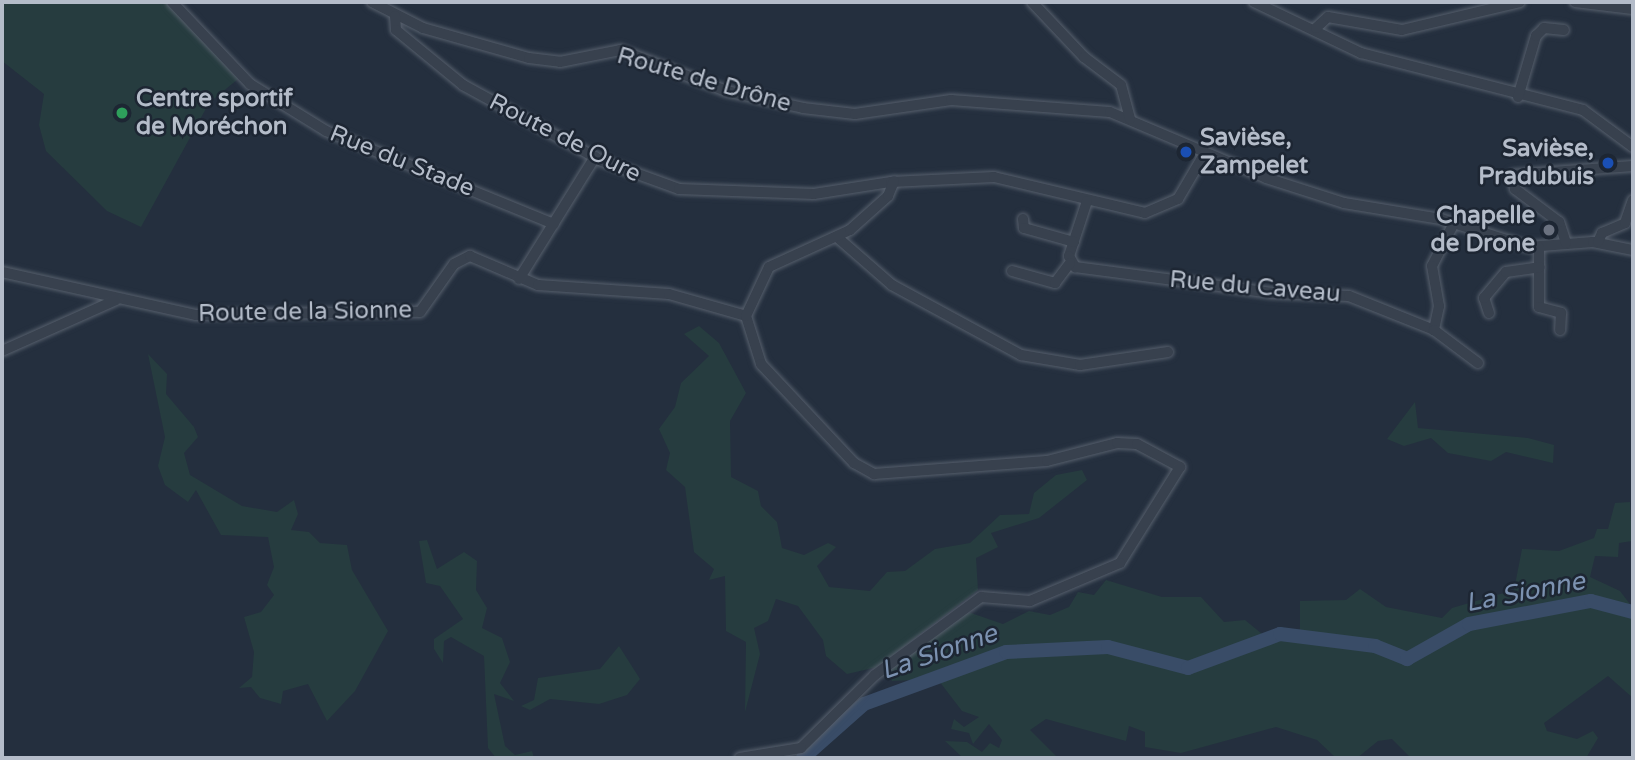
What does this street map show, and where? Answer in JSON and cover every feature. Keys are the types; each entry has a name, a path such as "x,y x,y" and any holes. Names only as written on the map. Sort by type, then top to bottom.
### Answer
{"street":[{"name":"Rue du Stade","path":"173,2 250,84 326,131 554,224"},
{"name":"Route de Drône","path":"372,2 395,16 539,61 625,51 726,91 803,108 855,114 961,100 1102,110 1130,119 1205,153 1343,202 1454,223 1539,247"},
{"path":"1032,2 1084,57 1121,85 1130,119"},
{"path":"1254,2 1316,28 1361,53 1518,97 1583,110 1633,147"},
{"path":"1316,28 1328,17 1377,30 1408,30 1520,2"},
{"path":"1575,2 1633,9"},
{"name":"Route de Oure","path":"395,16 396,30 463,85 594,158 664,186 708,192 814,194 894,181 1000,178 1129,213 1163,209 1178,199 1205,153"},
{"path":"1518,97 1536,36 1544,28 1563,30"},
{"path":"519,279 594,158"},
{"path":"1566,243 1559,222 1515,189 1513,175 1633,166"},
{"path":"740,758 801,748 875,675 981,597 1030,601 1121,563 1181,471 1143,447 1116,443 1047,461 874,474 854,463 761,365 746,316 769,267 837,237 873,212 894,181"},
{"path":"1598,242 1602,233 1626,223 1633,200"},
{"path":"1012,271 1055,284 1070,263 1087,201"},
{"path":"1023,219 1024,228 1074,242"},
{"path":"1434,330 1440,310 1432,266 1454,223"},
{"path":"837,237 892,285 1021,355 1080,365 1168,352"},
{"path":"1560,330 1560,312 1539,307 1539,247 1598,242 1633,250"},
{"name":"Route de la Sionne","path":"2,272 196,316 420,312 465,256 519,279 565,290 681,296 746,316"},
{"name":"Rue du Caveau","path":"1070,263 1272,293 1349,296 1434,330 1478,363"},
{"path":"1489,313 1484,298 1506,272 1540,267"},
{"path":"2,351 116,300"}],"green space":[{"name":"Centre sportif de Moréchon","path":"2,2 166,2 238,79 209,103 141,227 107,211 46,151 39,125 44,94 2,61"},
{"path":"699,326 719,343 746,393 730,421 731,477 758,491 761,506 777,522 782,548 804,555 828,543 836,547 817,566 829,587 870,591 887,572 905,571 935,549 970,543 1000,515 1029,514 1034,493 1056,475 1082,470 1087,480 1039,518 991,533 998,547 976,558 978,590 877,667 847,674 826,656 823,640 798,606 776,599 768,621 754,628 760,654 745,712 746,642 726,631 725,576 709,580 714,569 694,552 685,487 666,470 670,453 659,429 675,407 681,383 709,356 684,334"},
{"path":"148,354 167,374 166,394 194,427 198,437 184,453 190,475 242,506 277,512 294,500 298,514 291,530 309,532 320,543 347,545 352,570 388,631 355,691 327,721 308,684 283,691 281,704 260,698 251,687 239,688 252,677 254,652 244,617 261,612 274,595 267,585 274,567 268,537 221,535 196,490 188,502 165,485 158,466 165,437"},
{"path":"1415,402 1418,428 1528,438 1554,445 1553,463 1506,452 1491,461 1448,453 1431,438 1404,446 1387,439"},
{"path":"1630,502 1632,541 1619,543 1618,557 1595,556 1590,577 1620,591 1633,608 1633,698 1608,676 1544,723 1547,731 1577,739 1593,731 1598,738 1586,758 1411,758 1392,739 1378,741 1357,758 1336,758 1317,740 1276,727 1181,753 1145,747 1145,732 1129,726 1126,741 1046,719 1030,730 1058,758 963,758 945,741 967,742 982,752 990,743 999,748 1002,740 989,724 973,744 969,733 951,729 954,719 964,727 979,717 962,711 939,681 1000,657 1001,648 912,680 892,681 886,672 968,612 1003,624 1029,611 1050,615 1069,607 1078,592 1094,595 1106,580 1162,597 1201,597 1224,622 1245,620 1267,638 1286,641 1300,629 1300,601 1346,600 1360,589 1386,607 1442,618 1452,608 1514,590 1522,549 1559,551 1594,538 1597,529 1608,529 1615,503"},
{"path":"427,540 437,569 464,552 477,561 476,590 487,608 482,628 502,638 510,662 500,683 514,701 494,694 505,746 515,755 532,751 534,758 496,758 488,748 484,656 451,637 444,641 443,663 434,649 434,639 463,619 440,586 426,583 419,541"},
{"path":"619,646 640,679 627,695 599,704 550,699 530,710 521,706 534,700 538,678 600,669"}],"waterway":[{"name":"La Sionne","path":"803,758 864,704 1006,652 1108,647 1188,668 1280,634 1375,646 1407,659 1469,624 1591,601 1633,612"}],"place":[{"name":"Centre sportif de Moréchon","path":"122,113"},
{"name":"Savièse, Zampelet","path":"1186,152"},
{"name":"Savièse, Pradubuis","path":"1608,163"},
{"name":"Chapelle de Drone","path":"1549,230"}]}
